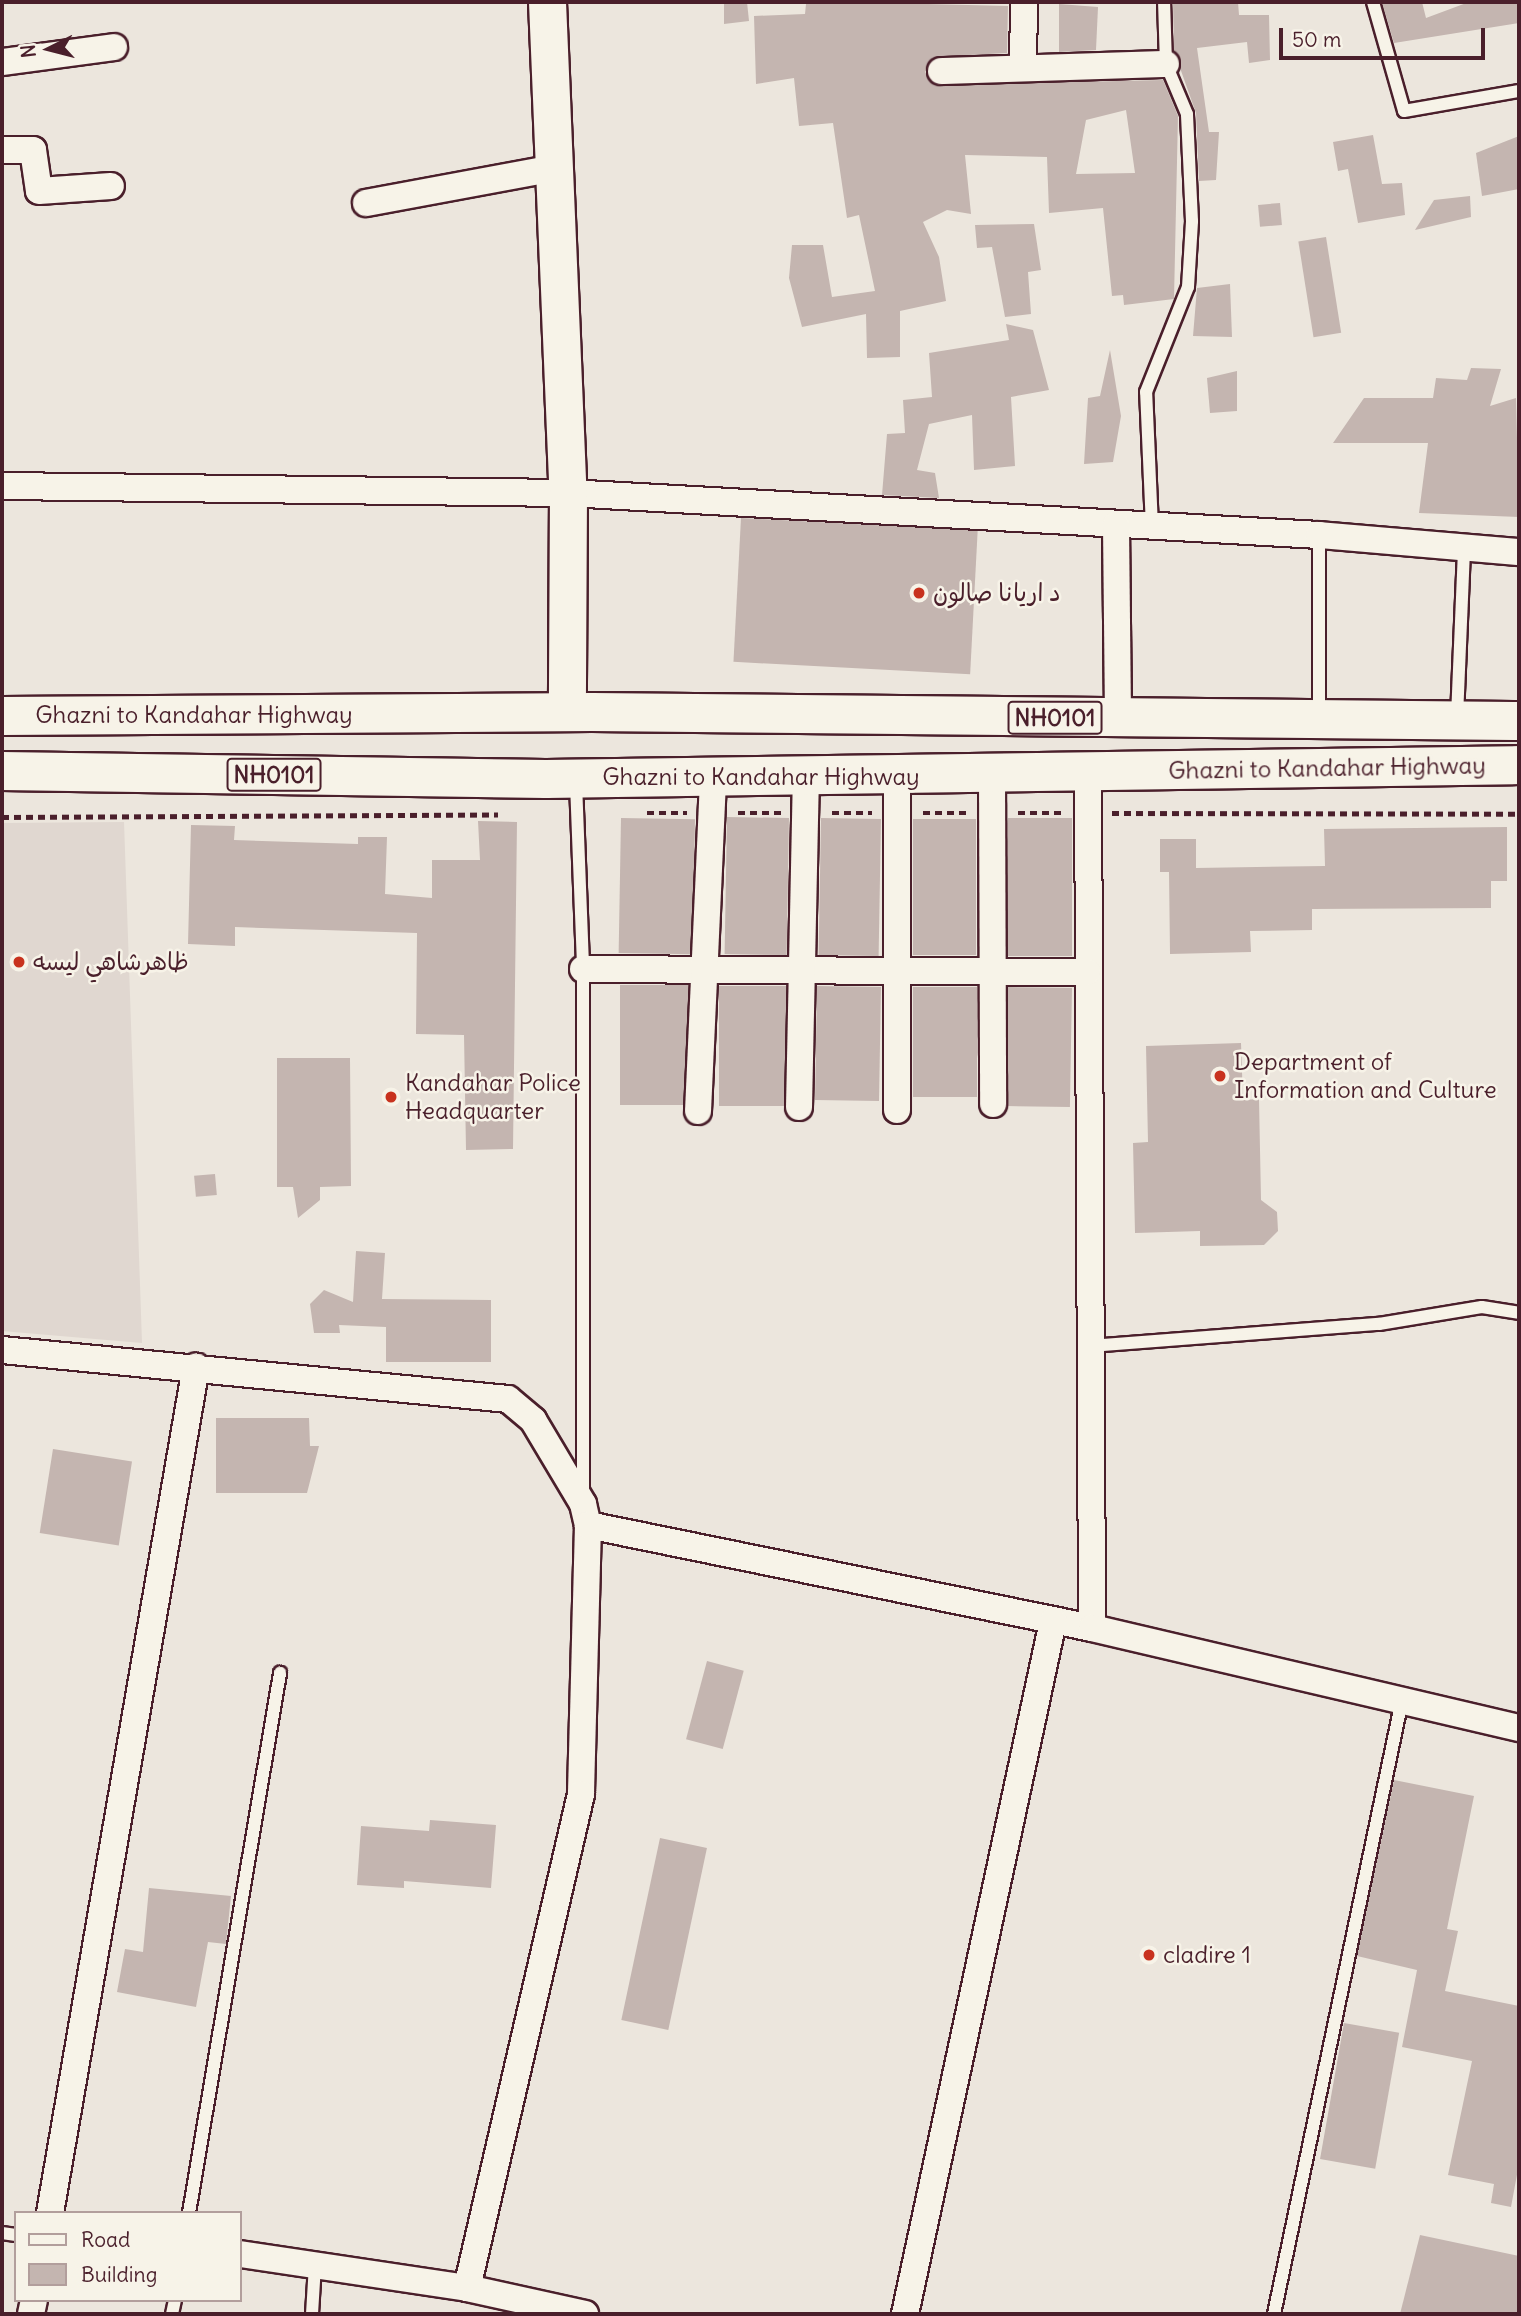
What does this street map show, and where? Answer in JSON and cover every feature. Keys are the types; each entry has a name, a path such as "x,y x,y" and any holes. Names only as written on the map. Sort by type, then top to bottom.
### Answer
{"highway":[{"name":"Ghazni to Kandahar Highway","path":"2,716 567,712 1519,721"},
{"name":"Ghazni to Kandahar Highway","path":"2,771 575,778 712,794 806,775 1088,774 1519,765"}],"main road":[{"path":"547,2 568,493 567,712"}],"street":[{"path":"1023,66 1024,2"},
{"path":"2,62 114,47"},
{"path":"942,71 1023,66 1166,64"},
{"path":"2,150 33,150 39,191 111,186"},
{"path":"366,203 555,168"},
{"path":"2,486 568,493 1320,535 1519,552"},
{"path":"1116,525 1118,719"},
{"path":"1088,774 1086,813 1092,1628"},
{"path":"799,1107 806,775"},
{"path":"897,775 897,1110"},
{"path":"992,775 990,813 993,1104"},
{"path":"698,1111 712,794"},
{"path":"583,969 704,972 1087,972"},
{"path":"2,1350 508,1399 533,1420 585,1515 581,1794 467,2288"},
{"path":"50,2211 196,1367"},
{"path":"585,1515 1092,1628 1519,1728"},
{"path":"905,2314 1054,1621"},
{"path":"242,2253 467,2288 505,2305 585,2314"}],"lane":[{"path":"1152,527 1146,392 1188,287 1192,221 1187,114 1166,64 1164,2"},
{"path":"1373,2 1404,111 1519,91"},
{"path":"1319,720 1320,535"},
{"path":"1457,721 1464,548"},
{"path":"575,778 583,969 585,1515"},
{"path":"1090,1346 1379,1324 1482,1307 1519,1314"},
{"path":"189,2211 280,1673"},
{"path":"1274,2314 1402,1699"},
{"path":"312,2314 315,2265"}],"path":[{"path":"632,813 712,794 807,813 1519,814"},
{"path":"2,817 509,814"}],"shaded area":[{"path":"124,822 142,1343 2,1331 2,823"}],"building":[{"path":"724,2 747,2 749,21 724,24"},
{"path":"848,2 1008,6 1007,53 933,57 925,72 934,85 1163,80 1178,116 1174,299 1124,305 1123,295 1112,296 1103,208 1049,213 1047,157 965,155 971,214 947,210 923,222 939,257 946,301 900,311 900,357 867,358 866,314 802,327 789,278 792,245 823,245 832,297 875,291 859,215 847,218 833,123 799,126 794,78 756,84 754,16 805,14 806,4","holes":["1126,110 1135,173 1076,174 1086,120"]},
{"path":"1173,2 1238,2 1239,15 1269,15 1270,60 1249,63 1247,42 1197,48 1209,132 1219,132 1216,180 1199,181 1196,113 1174,51"},
{"path":"1382,2 1422,2 1426,18 1469,2 1519,2 1519,23 1394,43"},
{"path":"1059,4 1098,7 1096,50 1059,52"},
{"path":"1373,135 1382,184 1402,183 1405,215 1358,223 1348,169 1338,171 1333,142"},
{"path":"1519,136 1519,189 1482,196 1476,153"},
{"path":"1470,196 1471,217 1415,230 1434,200"},
{"path":"1280,203 1282,225 1260,227 1258,205"},
{"path":"1034,224 1041,270 1028,272 1031,314 1005,317 992,247 977,248 975,225"},
{"path":"1326,237 1341,333 1314,337 1298,241"},
{"path":"1230,284 1232,337 1193,336 1197,288"},
{"path":"1006,324 1033,330 1049,390 1011,397 1015,466 974,470 972,415 929,424 917,470 935,473 939,498 882,495 887,434 905,433 903,400 932,397 929,353 1009,340"},
{"path":"1110,350 1121,416 1113,462 1084,464 1088,398 1100,396"},
{"path":"1471,368 1501,369 1490,406 1516,398 1519,517 1419,513 1428,443 1333,443 1364,398 1433,398 1436,378 1467,380"},
{"path":"1237,371 1237,411 1210,413 1207,378"},
{"path":"741,518 978,530 970,674 733,662"},
{"path":"727,817 789,818 787,955 725,954"},
{"path":"621,818 695,819 693,954 619,953"},
{"path":"821,818 881,819 879,956 819,955"},
{"path":"1008,818 1072,818 1072,956 1008,956"},
{"path":"913,819 976,819 976,955 913,955"},
{"path":"478,821 517,822 513,1149 466,1150 464,1035 416,1034 417,933 235,927 235,946 188,944 191,825 235,826 234,840 358,844 358,837 387,837 385,894 432,898 432,860 480,860"},
{"path":"1507,827 1507,881 1491,881 1491,908 1312,909 1312,930 1250,931 1251,952 1170,954 1169,872 1160,872 1160,839 1196,839 1196,868 1325,866 1324,829"},
{"path":"620,985 688,985 688,1105 620,1105"},
{"path":"719,986 786,986 786,1106 719,1106"},
{"path":"817,986 881,987 879,1101 815,1100"},
{"path":"913,987 977,987 977,1097 913,1097"},
{"path":"1008,987 1072,988 1070,1107 1006,1106"},
{"path":"1241,1043 1243,1100 1259,1099 1261,1200 1277,1212 1278,1231 1264,1245 1200,1246 1200,1231 1135,1233 1133,1143 1148,1142 1146,1046"},
{"path":"277,1058 350,1058 351,1186 320,1187 320,1200 298,1218 293,1187 277,1187"},
{"path":"215,1174 217,1195 196,1197 194,1176"},
{"path":"356,1251 385,1253 382,1299 491,1300 491,1362 386,1362 386,1327 339,1325 340,1333 314,1333 310,1304 324,1290 353,1302"},
{"path":"216,1418 309,1418 310,1446 319,1446 307,1493 216,1493"},
{"path":"53,1449 132,1462 119,1545 40,1533"},
{"path":"707,1661 744,1671 723,1749 686,1739"},
{"path":"1394,1780 1474,1796 1447,1929 1458,1931 1445,1991 1519,2006 1519,2164 1511,2207 1491,2203 1494,2184 1448,2175 1472,2061 1402,2047 1417,1970 1357,1956"},
{"path":"430,1820 496,1825 491,1888 404,1881 404,1888 357,1885 361,1826 429,1831"},
{"path":"660,1838 707,1848 668,2030 621,2020"},
{"path":"149,1888 231,1896 226,1944 208,1942 196,2007 117,1992 125,1949 143,1952"},
{"path":"1344,2023 1399,2033 1375,2169 1320,2159"},
{"path":"1420,2235 1519,2256 1519,2314 1400,2314"}],"place":[{"name":"د اریانا صالون","path":"919,593"},
{"name":"ظاهرشاهي لیسه","path":"19,962"},
{"name":"Department of Information and Culture","path":"1220,1076"},
{"name":"Kandahar Police Headquarter","path":"391,1097"},
{"name":"cladire 1","path":"1149,1955"}]}
